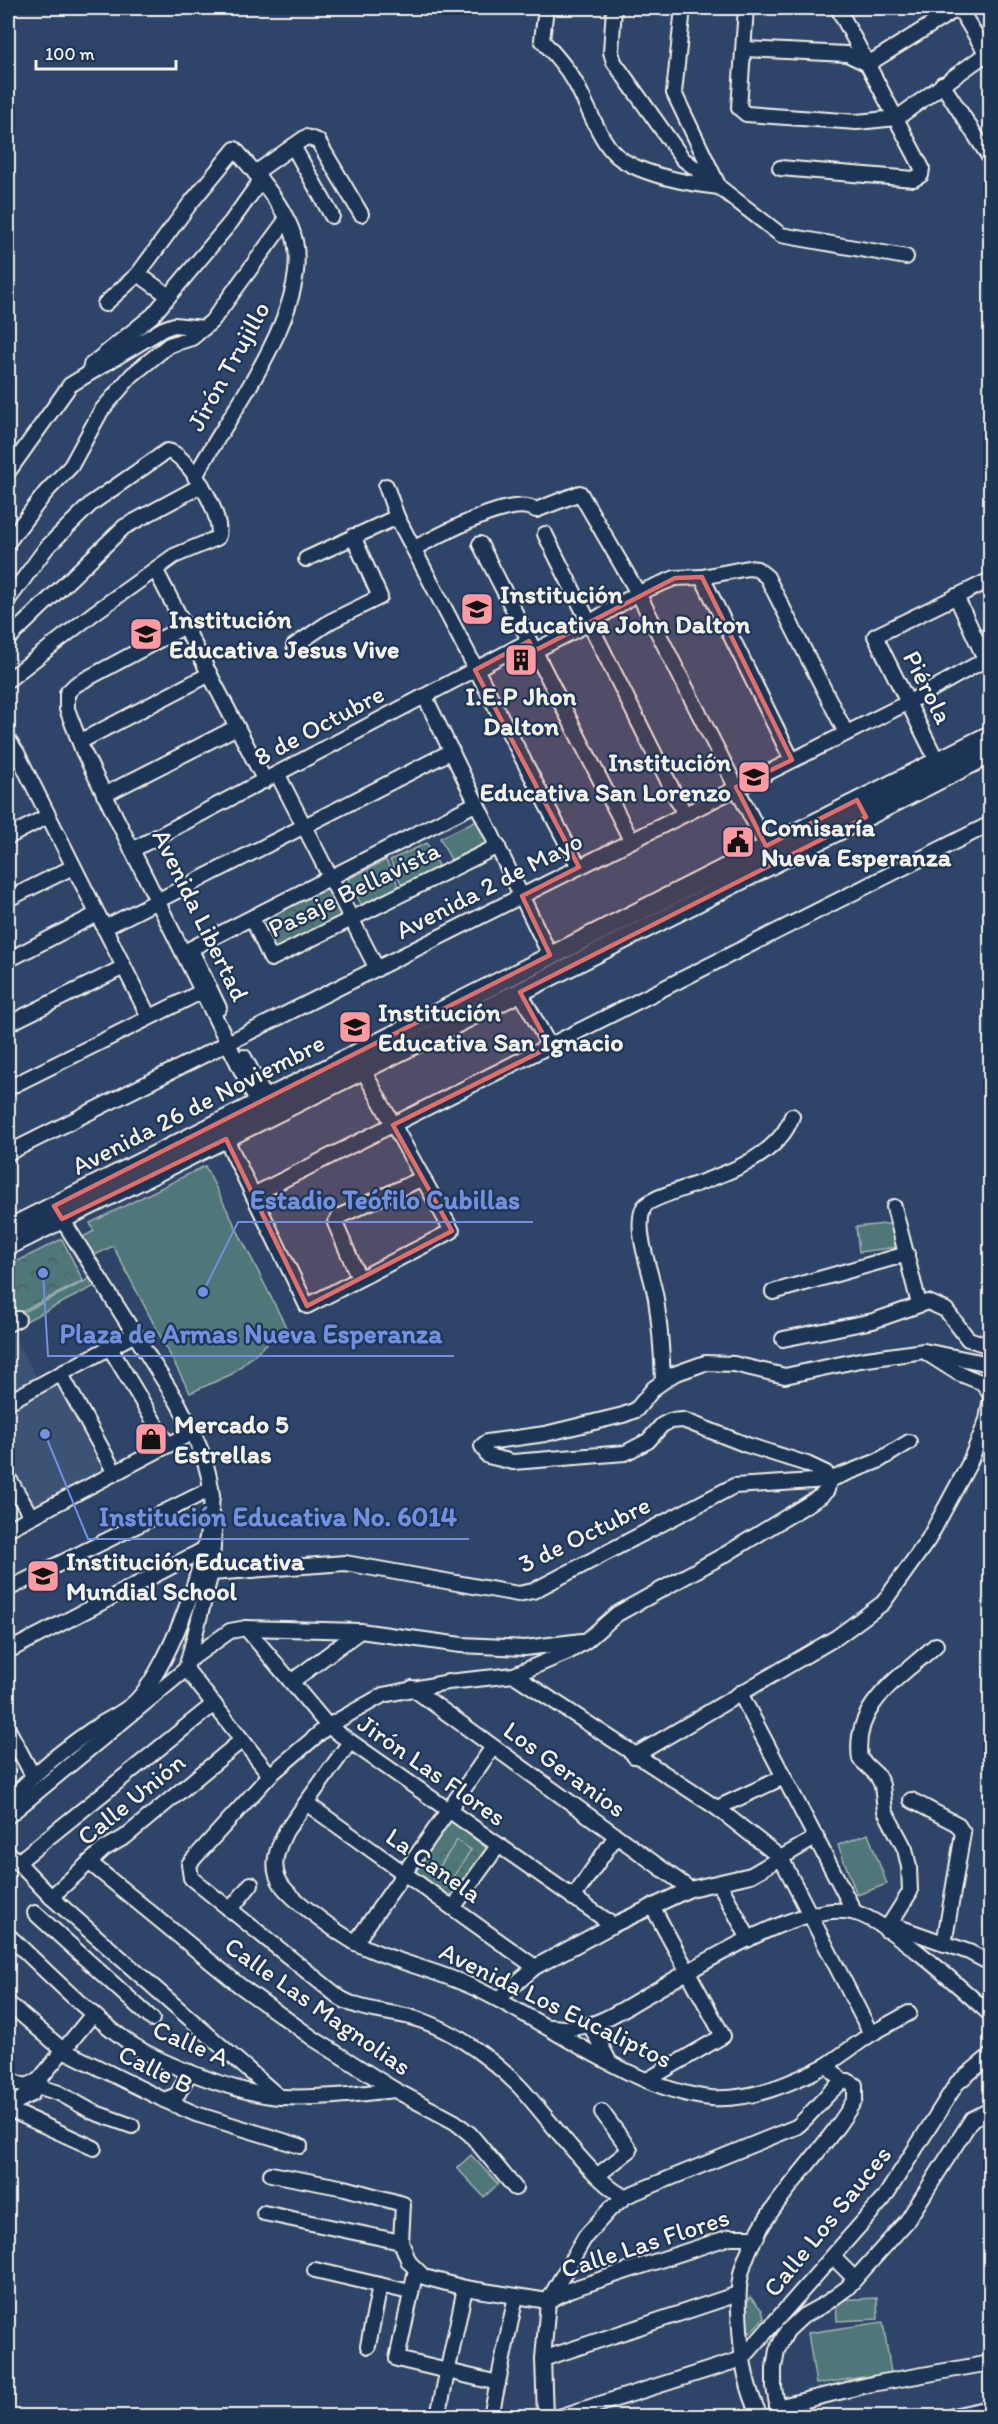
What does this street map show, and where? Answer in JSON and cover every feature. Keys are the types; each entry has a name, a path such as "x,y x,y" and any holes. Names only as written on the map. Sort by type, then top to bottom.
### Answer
{"main road":[{"name":"Avenida 26 de Noviembre","path":"8,1246 58,1213 265,1108 550,955 990,735"},
{"name":"Avenida 26 de Noviembre","path":"8,1230 58,1213 226,1139 265,1108 363,1070 990,754"},
{"path":"857,800 866,817"}],"street":[{"path":"546,8 542,40 555,52 575,82 613,152 644,170 699,185 719,187"},
{"path":"614,8 611,52 614,62 683,159 781,235 906,258"},
{"path":"683,8 674,93 719,187"},
{"path":"746,8 739,108 746,114 857,122 897,118 942,84 989,55 959,8 868,64"},
{"path":"780,168 914,179 921,174 922,168 897,118 838,8"},
{"path":"744,49 847,54 868,64"},
{"path":"942,84 990,158"},
{"path":"90,372 91,365 153,315 231,222 258,176 292,146 306,137 318,141 361,214"},
{"path":"292,146 332,216"},
{"name":"Jirón Trujillo","path":"138,274 189,205 235,149 258,176 291,229 296,255 293,291 287,313 198,481"},
{"path":"8,542 46,492 71,466 101,411 132,375 169,345 192,338 212,321 286,220"},
{"path":"105,304 138,274 169,296"},
{"path":"8,472 56,401 70,385 163,329 174,325 204,328"},
{"name":"Jirón Trujillo","path":"8,600 47,547 92,503 160,456 172,452 198,481 207,495 219,534 212,541 174,556 156,571"},
{"path":"8,639 124,527 198,481"},
{"path":"386,486 397,517 579,867"},
{"path":"414,548 478,517 520,506 530,506 536,510 580,493 638,593 766,846"},
{"path":"306,558 397,517"},
{"path":"545,534 684,813"},
{"path":"294,646 331,621 381,597 353,536"},
{"path":"480,544 631,840"},
{"name":"8 de Octubre","path":"136,848 475,670 588,624 638,593 675,578 702,577 748,568 757,569 766,577 846,733"},
{"path":"8,680 94,613 156,571 265,781"},
{"path":"702,577 792,760"},
{"path":"988,658 956,596 990,580"},
{"name":"Piérola","path":"938,761 875,636 956,596"},
{"name":"Avenida Libertad","path":"185,626 69,690 65,701 81,741 91,748 108,793 265,1108"},
{"name":"Avenida 2 de Mayo","path":"8,1153 909,702 988,658"},
{"path":"81,741 210,674"},
{"path":"425,697 550,955"},
{"path":"108,793 237,727"},
{"path":"8,738 149,1017"},
{"path":"104,928 305,828 452,751"},
{"path":"278,775 377,969"},
{"path":"186,951 477,803"},
{"path":"8,837 48,816"},
{"path":"253,1195 990,824"},
{"name":"Pasaje Bellavista","path":"252,918 271,958 498,846"},
{"path":"8,899 73,867"},
{"path":"8,960 97,914"},
{"path":"8,1024 124,967"},
{"path":"9,1085 205,990"},
{"path":"520,992 550,1047"},
{"path":"226,1139 307,1306 452,1231 363,1070"},
{"path":"663,1381 656,1299 641,1234 645,1204 736,1169 758,1156 782,1139 792,1116"},
{"path":"359,1278 336,1230 335,1223 340,1216 423,1178"},
{"path":"894,1207 919,1304"},
{"path":"58,1213 135,1334 193,1432 211,1489 215,1535 211,1573 187,1665 214,1704 270,1775"},
{"path":"773,1292 907,1254"},
{"path":"783,1339 873,1321 919,1304 935,1303 942,1306 968,1339 990,1346"},
{"path":"8,1402 135,1334"},
{"path":"110,1348 168,1445"},
{"path":"924,1351 958,1373 983,1383 990,1394"},
{"path":"626,2196 616,2193 520,2087 472,2046 425,2022 351,2005 191,1878 189,1864 270,1775 328,1726 383,1695 412,1688 514,1675 568,1652 586,1641 617,1614 726,1554 821,1496 827,1490 829,1480 826,1473 807,1464 756,1448 683,1420 670,1421 662,1425 648,1441 625,1453 513,1462 494,1459 483,1450 482,1446 487,1442 545,1434 623,1415 644,1403 663,1381 687,1367 705,1363 726,1363 786,1376 860,1360 924,1351 990,1364"},
{"path":"61,1374 115,1473"},
{"path":"634,1756 837,1637 883,1604 928,1540 964,1473 987,1420 990,1403"},
{"path":"8,1529 193,1432"},
{"path":"829,1480 878,1461 909,1442"},
{"path":"8,1477 32,1516"},
{"name":"3 de Octubre","path":"211,1573 345,1563 518,1594 533,1591 734,1486 829,1480"},
{"path":"8,1802 45,1763 137,1699 169,1646 191,1591 204,1550 211,1489"},
{"path":"8,1589 211,1489"},
{"path":"8,1651 204,1550"},
{"path":"8,1816 230,1631 246,1628 360,1631 460,1645 525,1648 586,1641"},
{"name":"Jirón Las Flores","path":"246,1628 328,1726 613,1925"},
{"path":"291,1682 360,1631"},
{"path":"888,1927 910,1892 909,1867 905,1849 885,1811 882,1785 877,1775 860,1760 862,1722 873,1702 936,1645"},
{"path":"514,1675 634,1756 717,1808 781,1858 871,2034"},
{"name":"Los Geranios","path":"412,1688 690,1889"},
{"path":"740,1693 855,1913"},
{"path":"18,1862 214,1704"},
{"path":"8,1729 31,1778"},
{"name":"Calle Unión","path":"51,1897 104,1849 125,1837 242,1740"},
{"name":"Avenida Los Eucaliptos","path":"350,1742 278,1846 275,1871 289,1894 356,1943 463,1982 498,1998 610,2063 693,2094 736,2098 782,2085 827,2065 871,2034 909,2013"},
{"path":"356,1943 493,1747"},
{"path":"717,1808 784,1777"},
{"path":"8,1792 31,1778"},
{"path":"911,1800 957,1824 963,1833 944,1944"},
{"name":"La Canela","path":"306,1803 536,1966"},
{"path":"573,1898 616,1836"},
{"path":"498,1998 536,1966 613,1925 690,1889 751,1875 817,1838"},
{"path":"453,1908 498,1846"},
{"path":"8,1852 51,1897 279,2097"},
{"name":"Calle Las Magnolias","path":"90,1863 239,1985 314,2039 395,2090 455,2122 470,2134 515,2188"},
{"path":"719,1883 749,1939"},
{"path":"230,1910 251,1884"},
{"path":"649,2079 723,2036 652,1906"},
{"path":"545,2026 570,2029 591,2027 749,1939 810,1914 830,1910 855,1913 888,1927 969,1952 990,1963"},
{"path":"35,1913 152,2019"},
{"path":"888,1927 990,2014"},
{"name":"Calle A","path":"8,1935 93,2014 129,2043 190,2072 242,2091 279,2097 325,2098 395,2090"},
{"name":"Calle B","path":"8,2003 63,2050 164,2100 196,2114 300,2146"},
{"path":"8,2108 32,2094 39,2080 93,2014"},
{"path":"591,2027 610,2063"},
{"name":"Calle Los Sauces","path":"742,2359 833,2257 898,2179 957,2083 990,2056"},
{"path":"755,2415 742,2359 738,2294 747,2255 757,2237 850,2108 857,2092 827,2065"},
{"path":"164,2100 177,2094 190,2072"},
{"path":"8,2075 16,2083 26,2086 39,2080"},
{"path":"39,2080 43,2088 59,2093 93,2112 132,2126"},
{"path":"545,2416 543,2359 548,2301 585,2237 611,2208 626,2196 796,2127 807,2120 837,2084 849,2083"},
{"path":"8,2108 94,2148"},
{"path":"990,2110 972,2119 907,2221 847,2288 803,2316 787,2331 777,2350 774,2368 778,2412 872,2384 990,2363"},
{"path":"598,2175 630,2150 602,2112"},
{"path":"271,2174 345,2188 403,2204 401,2242 416,2270 424,2277 465,2288 548,2301"},
{"path":"264,2212 401,2242"},
{"name":"Calle Las Flores","path":"548,2301 569,2290 730,2237 757,2237"},
{"path":"833,2257 855,2279"},
{"path":"315,2270 410,2292"},
{"path":"416,2270 397,2359 498,2383"},
{"path":"368,2346 380,2285"},
{"path":"438,2416 465,2288"},
{"path":"543,2359 738,2294"},
{"path":"491,2416 516,2296"},
{"path":"562,2416 742,2359"},
{"path":"953,2416 990,2408"}],"highlighted area":[{"path":"702,577 792,760 736,787 766,846 857,800 866,817 520,992 550,1047 393,1125 452,1231 307,1306 226,1139 62,1219 54,1206 550,955 522,896 579,867 475,670 529,641 534,651 675,578"}],"shaded area":[{"path":"13,1335 36,1377 8,1391 8,1337"},
{"path":"58,1383 102,1471 101,1476 34,1508 8,1459 8,1408"}],"green space":[{"path":"477,820 488,842 451,860 440,838"},
{"path":"427,843 439,868 402,885 390,860"},
{"path":"386,860 399,887 362,906 348,879"},
{"path":"331,882 348,915 272,954 256,920"},
{"path":"205,1166 286,1327 232,1374 190,1393 113,1246 91,1257 81,1238 94,1231 90,1223"},
{"path":"895,1223 898,1247 859,1252 856,1227"},
{"path":"62,1239 83,1281 8,1318 8,1266"},
{"path":"91,1278 95,1286 24,1322 20,1314"},
{"path":"451,1821 488,1849 451,1897 414,1870"},
{"path":"868,1834 887,1884 857,1895 838,1845"},
{"path":"457,1840 471,1850 452,1879 438,1869"},
{"path":"471,2155 498,2184 484,2197 457,2168"},
{"path":"750,2297 762,2310 764,2318 750,2333 745,2315"},
{"path":"877,2298 878,2319 837,2321 836,2300"},
{"path":"883,2322 891,2373 816,2384 808,2333"}],"place":[{"name":"Institución Educativa John Dalton","path":"477,609"},
{"name":"Institución Educativa Jesus Vive","path":"146,634"},
{"name":"I.E.P Jhon Dalton","path":"521,660"},
{"name":"Institución Educativa San Lorenzo","path":"754,777"},
{"name":"Comisaría Nueva Esperanza","path":"738,842"},
{"name":"Institución Educativa San Ignacio","path":"355,1027"},
{"name":"Plaza de Armas Nueva Esperanza","path":"43,1273"},
{"name":"Estadio Teófilo Cubillas","path":"203,1292"},
{"name":"Institución Educativa No. 6014","path":"45,1434"},
{"name":"Mercado 5 Estrellas","path":"151,1439"},
{"name":"Institución Educativa Mundial School","path":"43,1576"}]}
